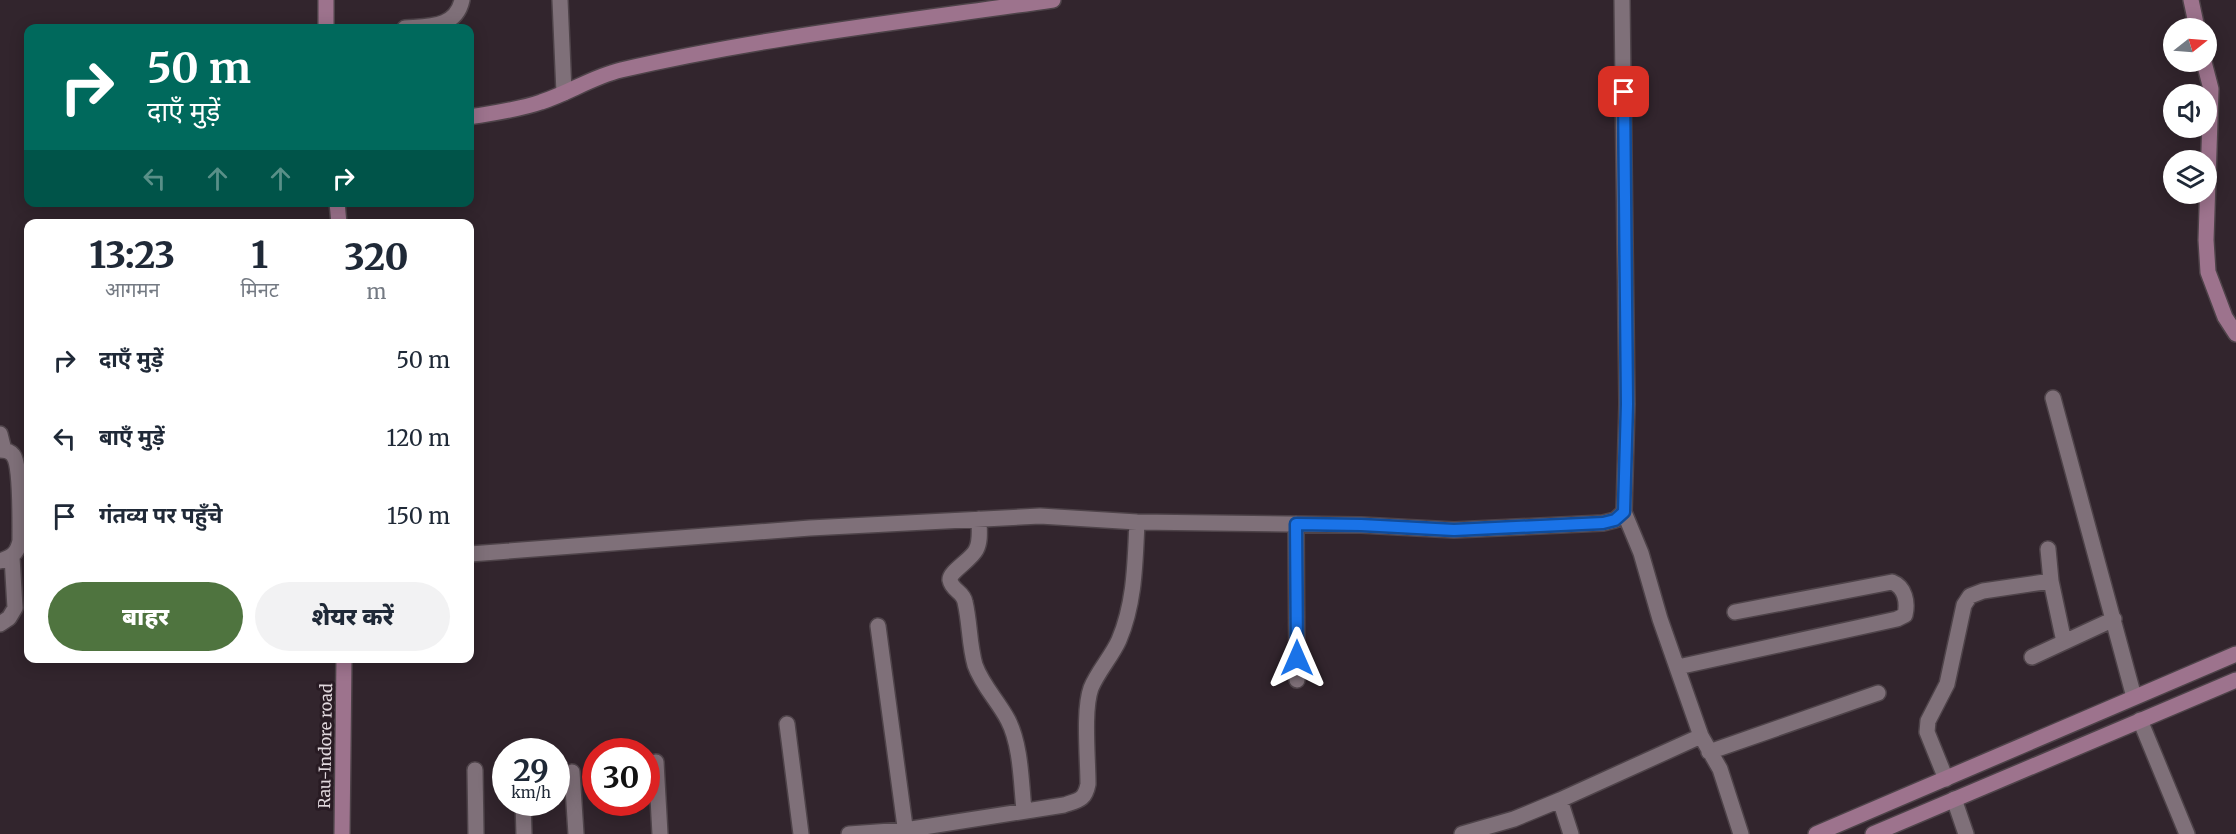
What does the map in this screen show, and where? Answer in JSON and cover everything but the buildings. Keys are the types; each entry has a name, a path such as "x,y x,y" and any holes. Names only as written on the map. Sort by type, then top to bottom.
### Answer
{"street":[{"path":"326,0 326,24"},
{"path":"434,24 448,22 460,11 462,0"},
{"path":"560,0 564,93"},
{"path":"474,116 509,111 541,102 594,78 619,70 721,49 1053,0"},
{"path":"1622,0 1627,404 1624,512 1641,553 1660,619 1701,736 1720,769 1741,834"},
{"path":"2191,0 2195,18"},
{"path":"2207,72 2211,89 2206,240 2208,272 2225,317 2236,334"},
{"path":"2053,398 2134,696"},
{"path":"0,434 2,450 13,454 18,466 20,541 18,550 6,559 15,608 9,618 0,624"},
{"path":"474,554 810,528 1040,516 1137,522 1361,525 1454,530 1603,523 1615,520 1624,512"},
{"path":"978,519 979,539 976,550 968,561 952,573 951,584 964,596 966,602 968,633 979,675 1009,721 1014,737 1024,810"},
{"path":"849,834 906,832 1024,810 1064,805 1079,800 1086,794 1088,709 1091,688 1118,642 1126,622 1132,596 1137,522"},
{"path":"1296,524 1297,680"},
{"path":"2048,549 2051,581 2064,642"},
{"path":"1946,779 1927,732 1928,721 1947,684 1964,604 1970,596 1983,591 2051,581"},
{"path":"1678,667 1897,619 1905,615 1906,608 1903,590 1892,582 1735,612"},
{"path":"2032,657 2114,619"},
{"path":"878,626 906,832"},
{"path":"1816,834 2236,654"},
{"name":"Rau-Indore road","path":"342,834 344,663"},
{"path":"1878,833 2236,680"},
{"path":"1709,752 1878,693"},
{"path":"2140,720 2187,834"},
{"path":"787,724 801,834"},
{"path":"1462,834 1487,831 1701,736"},
{"path":"475,770 476,834"},
{"path":"572,772 576,834"},
{"path":"1954,799 1966,834"},
{"path":"1560,800 1571,834"},
{"path":"523,816 524,834"},
{"path":"659,816 660,834"}],"route":[{"path":"1297,658 1296,524 1454,530 1512,528 1603,523 1615,520 1624,512 1627,404 1624,92"}]}
